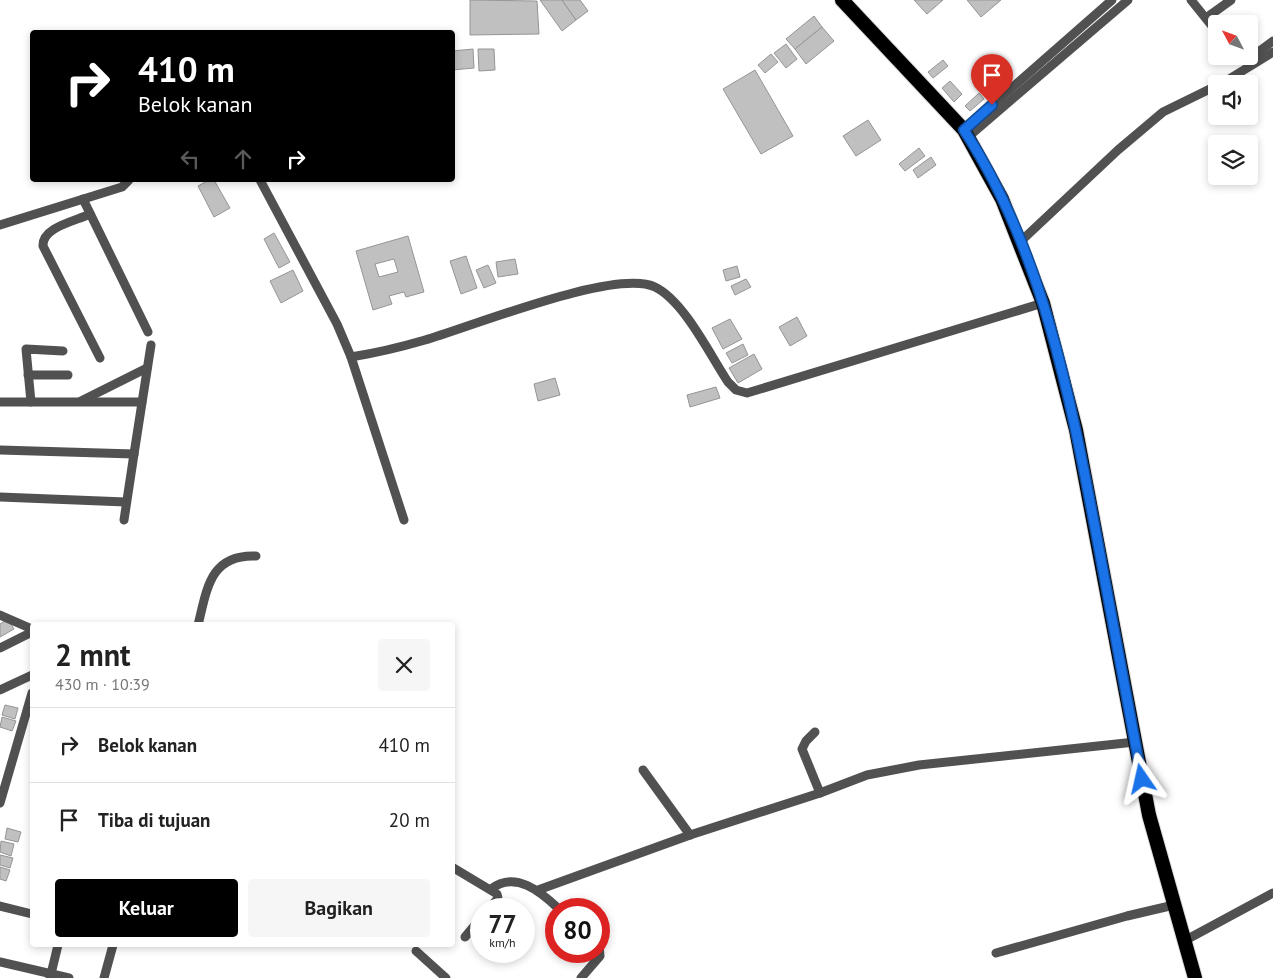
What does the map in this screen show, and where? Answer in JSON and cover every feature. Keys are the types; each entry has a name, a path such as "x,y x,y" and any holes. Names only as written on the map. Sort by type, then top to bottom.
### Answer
{"highway":[{"path":"842,0 966,133 1002,199 1043,304 1078,439 1149,815 1195,978"}],"street":[{"path":"966,133 1081,33 1112,0"},
{"path":"1081,33 1128,0"},
{"path":"1191,0 1208,21"},
{"path":"1206,18 1231,0"},
{"path":"1258,52 1273,41"},
{"path":"1236,75 1273,52"},
{"path":"1020,242 1118,150 1163,112 1208,90"},
{"path":"0,225 122,188 128,182"},
{"path":"261,182 337,324 351,357 404,520"},
{"path":"83,199 148,332"},
{"path":"90,214 49,232 43,241 100,358"},
{"path":"351,357 425,340 572,293 623,283 644,283 655,287 673,301 684,314 728,382 736,390 747,393 1043,304"},
{"path":"124,520 151,344"},
{"path":"31,402 26,349 63,351"},
{"path":"79,402 147,368"},
{"path":"28,375 68,375"},
{"path":"0,402 142,402"},
{"path":"0,450 134,454"},
{"path":"0,497 126,502"},
{"path":"199,622 212,576 221,565 234,557 256,556"},
{"path":"0,615 30,630"},
{"path":"0,648 30,632"},
{"path":"0,690 30,676"},
{"path":"0,803 30,700"},
{"path":"815,732 806,740 802,749 820,793"},
{"path":"538,890 690,835 820,793 867,775 919,765 1135,742"},
{"path":"643,770 690,835"},
{"path":"455,869 491,889 498,896 497,898"},
{"path":"491,889 498,883 507,881 538,890 547,898"},
{"path":"1184,941 1273,893"},
{"path":"996,953 1127,916 1174,905"},
{"path":"0,906 30,914"},
{"path":"465,937 470,931"},
{"path":"50,976 57,947"},
{"path":"104,978 112,947"},
{"path":"416,951 446,978"},
{"path":"0,962 50,976 68,978"},
{"path":"580,978 594,963"}],"building":[{"path":"470,0 537,1 539,34 470,35"},
{"path":"540,0 562,0 576,20 562,31"},
{"path":"562,0 580,0 588,11 576,20"},
{"path":"914,0 943,0 927,14"},
{"path":"967,0 1001,0 981,17"},
{"path":"814,16 822,27 795,49 786,39"},
{"path":"822,27 834,41 806,64 795,49"},
{"path":"786,44 797,59 786,68 774,53"},
{"path":"473,49 474,68 455,70 455,51"},
{"path":"478,49 494,49 495,70 479,71"},
{"path":"771,54 778,62 765,73 758,65"},
{"path":"943,60 948,66 933,78 928,72"},
{"path":"755,70 793,136 761,154 723,89"},
{"path":"950,81 962,94 954,102 942,88"},
{"path":"979,93 984,99 970,111 965,106"},
{"path":"868,120 881,140 856,156 843,136"},
{"path":"919,148 925,156 905,171 899,164"},
{"path":"931,157 936,165 918,178 913,170"},
{"path":"205,182 215,182 230,208 214,217 198,186"},
{"path":"274,233 290,262 279,268 264,239"},
{"path":"408,236 424,292 406,297 404,292 389,296 392,304 373,310 356,251","holes":["394,259 398,272 379,277 375,264"]},
{"path":"466,256 477,288 461,294 450,261"},
{"path":"515,259 518,274 498,277 496,262"},
{"path":"488,265 496,283 484,288 476,270"},
{"path":"737,266 740,277 726,281 723,270"},
{"path":"293,270 303,291 281,303 270,281"},
{"path":"746,279 751,287 735,295 731,286"},
{"path":"797,317 807,336 790,346 779,327"},
{"path":"730,319 742,339 723,349 712,328"},
{"path":"743,344 748,355 732,363 726,353"},
{"path":"754,354 762,369 738,383 729,368"},
{"path":"555,378 560,395 538,401 534,384"},
{"path":"716,387 720,398 690,407 687,395"},
{"path":"8,619 14,629 0,637 0,624"},
{"path":"5,705 18,708 15,719 2,715"},
{"path":"2,717 16,721 12,731 0,727"},
{"path":"7,828 21,832 18,842 5,839"},
{"path":"1,841 14,844 11,856 0,852"},
{"path":"0,855 13,858 10,868 0,865"},
{"path":"0,867 10,870 6,881 0,879"}],"route":[{"path":"992,105 964,130 978,152 1002,199 1026,256 1043,304 1076,430 1142,779"}]}
